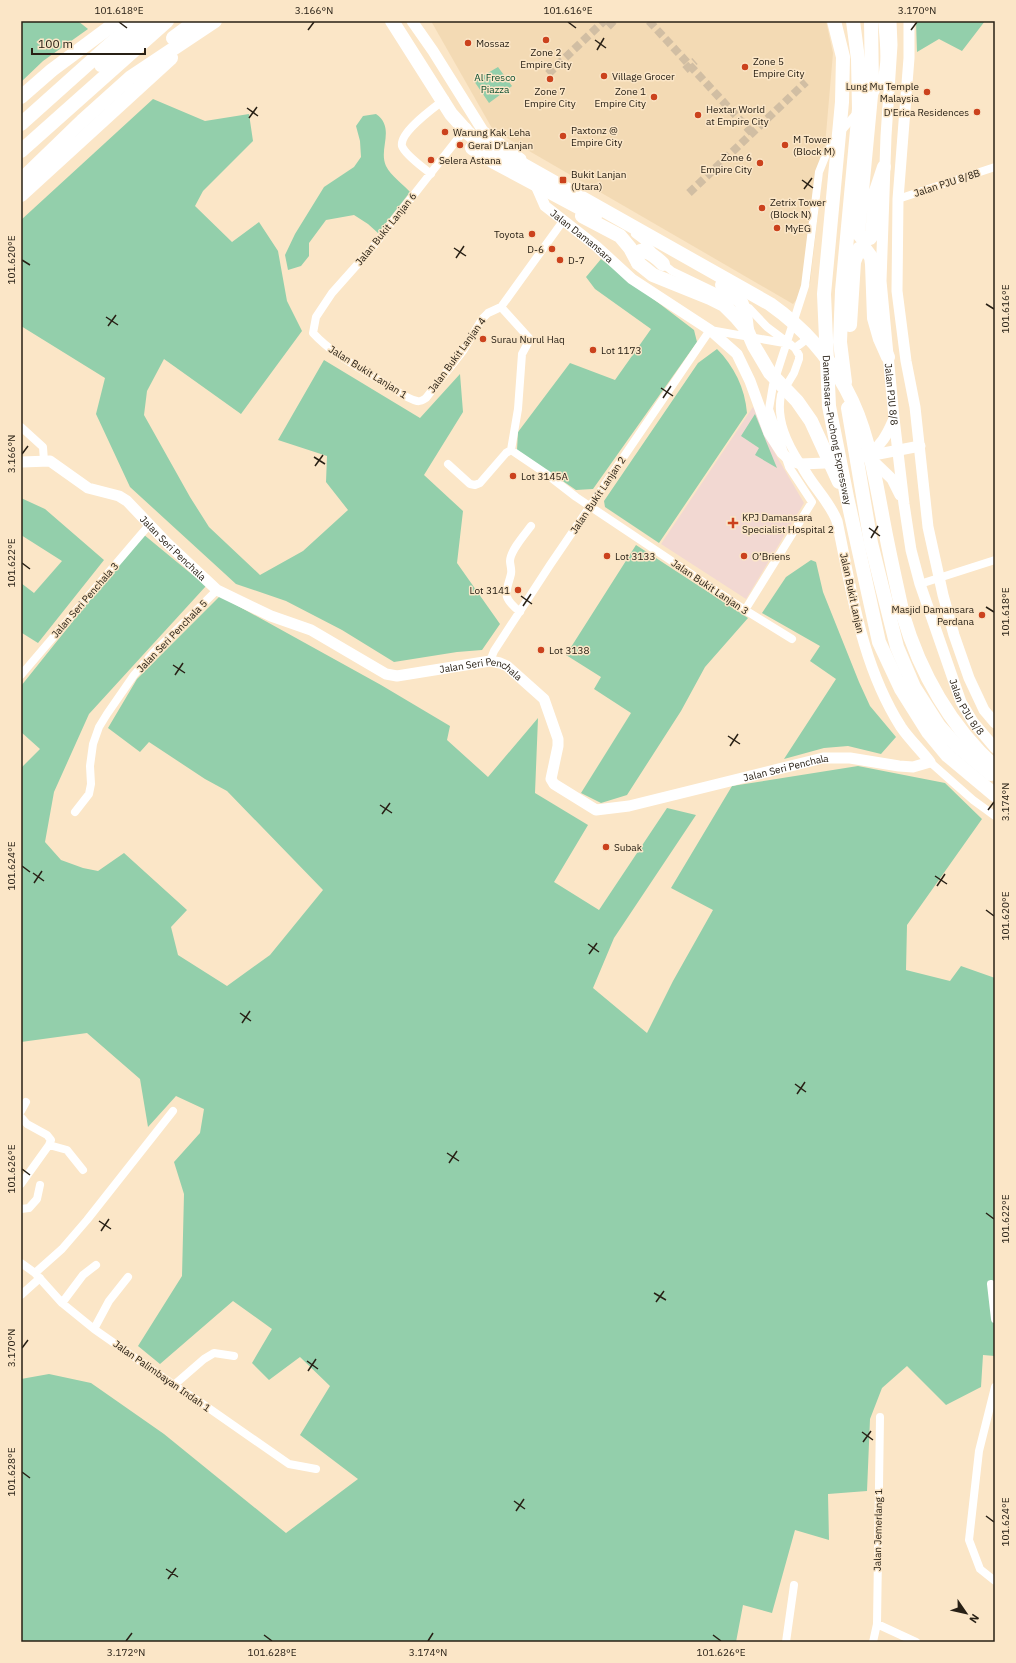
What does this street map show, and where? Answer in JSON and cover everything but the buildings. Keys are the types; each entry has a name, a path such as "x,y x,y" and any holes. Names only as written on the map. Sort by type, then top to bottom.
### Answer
{"highway":[{"path":"21,97 52,70 118,21"},
{"path":"21,124 136,21"},
{"path":"21,151 58,118 121,55 150,21"},
{"path":"21,135 121,55 167,21"},
{"path":"66,85 96,65 166,35 183,21"},
{"path":"381,21 446,120 464,142 494,162 734,292 741,301 746,313 744,333"},
{"path":"393,21 451,114 468,133 484,146 522,164 770,304 785,314 833,366 847,390 868,445 890,560 910,640 920,665 961,730 985,758 995,767"},
{"name":"Damansara–Puchong Expressway","path":"834,21 843,57 842,102 824,294 829,406 847,497 879,642 901,689 928,732 947,755 995,795"},
{"name":"Damansara–Puchong Expressway","path":"853,21 858,59 859,109 842,291 840,342 851,433 871,543 897,647 914,687 939,726 952,741 995,777"},
{"path":"871,21 872,85 858,233 863,239 870,238 872,235 876,191 884,167"},
{"path":"58,118 118,77 206,23"},
{"path":"21,180 82,121 131,77 206,23"},
{"path":"21,195 206,23"},
{"path":"846,244 858,197 864,162"},
{"path":"533,177 564,206 620,236 630,248 638,263 653,275 724,305 736,317 744,333 754,346 770,373 797,401 812,421 847,497"},
{"path":"847,397 854,262 859,249 865,249 871,257 874,318 880,339 888,358"},
{"path":"638,263 638,254 640,251 644,250 652,254 663,264"}],"street":[{"path":"393,21 419,53 467,128 506,160 533,177"},
{"path":"412,21 484,131 521,159 632,231 643,240 663,264 672,271 750,308 767,327 792,346 799,355 799,359 794,373 788,383"},
{"path":"825,463 801,464 791,461 777,447 769,433 766,412 773,385 805,286 819,172 827,152 842,130 877,90 882,77 884,64 882,21"},
{"name":"Jalan PJU 8/8","path":"891,21 892,45 884,167 881,281 897,450 904,504 911,550 920,584 961,702 974,722 995,748"},
{"name":"Jalan PJU 8/8","path":"909,21 909,58 898,199 896,291 906,361 915,407 928,527 939,578 954,634 965,666 984,710 995,723"},
{"path":"431,174 410,156 402,147 402,142 408,130 447,97"},
{"path":"458,114 468,108"},
{"name":"Jalan Bukit Lanjan 6","path":"313,333 316,317 332,293 372,248 467,128"},
{"name":"Jalan PJU 8/8B","path":"898,199 995,167"},
{"name":"Jalan Damansara","path":"533,177 545,206 596,246 632,279 710,330 737,354"},
{"name":"Jalan Bukit Lanjan 4","path":"426,398 463,351 482,319 501,307 563,220"},
{"path":"448,464 470,484 475,485 480,483 506,453 511,450 518,409 522,354 529,341 529,338 501,307"},
{"path":"772,324 781,332 786,332 792,326"},
{"path":"710,330 744,333 792,346 799,346 803,342 806,332"},
{"name":"Jalan Bukit Lanjan 2","path":"490,661 494,651 590,506 710,330"},
{"name":"Jalan Bukit Lanjan 1","path":"313,333 322,343 346,360 404,395 418,402 426,398"},
{"path":"744,333 736,339 734,344 737,354 766,412 789,467 812,502 745,610"},
{"path":"780,395 780,420 790,446 801,464"},
{"path":"766,412 775,421 780,420"},
{"path":"864,456 881,444 894,418"},
{"path":"21,427 43,447 44,461"},
{"path":"864,456 920,446"},
{"path":"511,450 546,473 576,497 590,506"},
{"path":"864,456 892,479 904,504"},
{"name":"Jalan Seri Penchala","path":"21,462 50,462 88,488 119,496 127,501 149,525 217,590 271,616 311,630 386,674 397,676 490,661 507,666 544,699 558,739 558,746 551,779 554,784 596,810 629,806 823,758 850,758 913,767 930,762"},
{"name":"Jalan Bukit Lanjan","path":"801,464 807,477 834,512 867,657 879,686 902,728 930,762 973,800 995,816"},
{"name":"Jalan Bukit Lanjan 3","path":"590,506 745,610 792,639"},
{"name":"Jalan Seri Penchala 3","path":"21,675 149,525"},
{"path":"520,612 506,598 505,594 511,574 510,560 531,526"},
{"path":"920,584 995,560"},
{"name":"Jalan Seri Penchala 5","path":"74,812 89,794 91,784 90,766 93,744 103,720 134,675 153,653 217,590"},
{"path":"21,1111 26,1102"},
{"path":"21,1295 82,1226 173,1111"},
{"path":"21,1116 27,1124 47,1135 51,1140 49,1146 21,1184"},
{"path":"49,1146 67,1150 83,1170"},
{"path":"21,1209 29,1208 37,1199 40,1185"},
{"name":"Jalan Palimbayan Indah 1","path":"21,1262 37,1276 62,1303 94,1329 174,1386 200,1402 289,1464 316,1469"},
{"path":"62,1303 83,1275 96,1265"},
{"path":"94,1329 109,1301 128,1277"},
{"path":"991,1284 995,1319"},
{"path":"174,1386 204,1359 214,1353 234,1356"},
{"path":"995,1387 979,1451 969,1540 980,1569 995,1581"},
{"name":"Jalan Jemerlang 1","path":"873,1642 878,1624 880,1417"},
{"path":"786,1642 794,1586"},
{"path":"878,1624 916,1642"}],"shaded area":[{"path":"431,21 826,21 833,53 823,169 810,283 793,304 493,130"},
{"name":"KPJ Damansara Specialist Hospital 2","path":"753,407 773,450 804,503 746,599 661,544"}],"green space":[{"path":"21,21 78,21 88,29 43,61 21,82"},
{"path":"916,21 985,21 962,51 939,39 917,52"},
{"name":"Al Fresco Piazza","path":"498,67 512,86 489,103 474,81"},
{"path":"153,99 205,121 249,114 253,141 203,191 195,206 232,242 259,222 278,251 287,301 302,331 241,414 164,359 147,391 144,415 190,497 209,527 260,575 303,551 348,510 326,482 327,456 278,440 324,360 420,418 460,374 463,412 424,475 463,511 457,563 500,624 482,650 457,652 394,662 342,630 286,601 236,584 130,487 96,414 105,378 21,326 21,220"},
{"path":"376,114 385,126 386,139 384,159 386,166 394,177 410,192 378,233 354,215 326,220 309,243 309,256 301,266 288,270 285,255 295,234 324,187 354,167 361,157 360,141 356,126 363,116"},
{"path":"601,259 694,330 697,342 593,489 576,490 517,450 518,432 570,363 615,380 651,329 595,289 586,277"},
{"path":"717,349 729,363 738,378 744,395 747,413 659,543 605,507 604,501 698,363"},
{"path":"755,414 777,468 755,455 759,448 741,436"},
{"path":"21,498 45,509 104,560 38,643 22,633 21,634 21,583 34,593 62,561 21,535"},
{"path":"143,534 206,586 89,714 54,792 45,842 61,860 83,868 98,871 124,853 187,910 171,927 178,955 227,986 270,955 323,890 227,791 205,779 149,742 140,752 108,728 137,679 220,596 381,685 450,726 447,740 488,777 538,718 535,793 588,825 554,882 599,910 667,808 696,815 614,938 593,988 647,1033 673,981 713,910 671,888 732,786 858,766 945,783 982,819 907,925 906,970 950,981 961,966 995,978 995,1356 983,1355 981,1387 946,1405 907,1366 882,1388 870,1419 867,1491 828,1494 829,1540 795,1530 772,1613 743,1605 736,1642 21,1642 21,1379 49,1374 91,1383 164,1434 286,1533 358,1479 300,1435 330,1386 300,1357 269,1380 252,1363 272,1329 233,1301 160,1364 138,1346 182,1276 184,1194 174,1162 200,1133 204,1109 176,1096 148,1127 140,1079 87,1033 21,1042 21,768 40,749 21,732 21,686"},
{"path":"636,545 748,618 705,667 681,711 627,795 601,803 581,793 631,713 594,689 601,677 566,655"},
{"path":"811,560 816,562 823,592 870,706 896,737 881,754 848,746 824,748 784,759 836,679 810,661 820,646 762,613 786,577"}],"tunnel":[{"path":"548,74 604,21"},
{"path":"608,21 615,28"},
{"path":"649,21 752,133"},
{"path":"685,70 695,61"},
{"path":"689,193 806,82"}],"place":[{"name":"Zone 2 Empire City","path":"546,40"},
{"name":"Mossaz","path":"468,43"},
{"name":"Zone 5 Empire City","path":"745,67"},
{"name":"Village Grocer","path":"604,76"},
{"name":"Zone 7 Empire City","path":"550,79"},
{"name":"Lung Mu Temple Malaysia","path":"927,92"},
{"name":"Zone 1 Empire City","path":"654,97"},
{"name":"D'Erica Residences","path":"977,112"},
{"name":"Hextar World at Empire City","path":"698,115"},
{"name":"Warung Kak Leha","path":"445,132"},
{"name":"Paxtonz @ Empire City","path":"563,136"},
{"name":"Gerai D’Lanjan","path":"460,145"},
{"name":"M Tower (Block M)","path":"785,145"},
{"name":"Selera Astana","path":"431,160"},
{"name":"Zone 6 Empire City","path":"760,163"},
{"name":"Bukit Lanjan (Utara)","path":"563,180"},
{"name":"Zetrix Tower (Block N)","path":"762,208"},
{"name":"MyEG","path":"777,228"},
{"name":"Toyota","path":"532,234"},
{"name":"D-6","path":"552,249"},
{"name":"D-7","path":"560,260"},
{"name":"Surau Nurul Haq","path":"483,339"},
{"name":"Lot 1173","path":"593,350"},
{"name":"Lot 3145A","path":"513,476"},
{"name":"KPJ Damansara Specialist Hospital 2","path":"733,523"},
{"name":"Lot 3133","path":"607,556"},
{"name":"O’Briens","path":"744,556"},
{"name":"Lot 3141","path":"518,590"},
{"name":"Masjid Damansara Perdana","path":"982,615"},
{"name":"Lot 3138","path":"541,650"},
{"name":"Subak","path":"606,847"}]}
